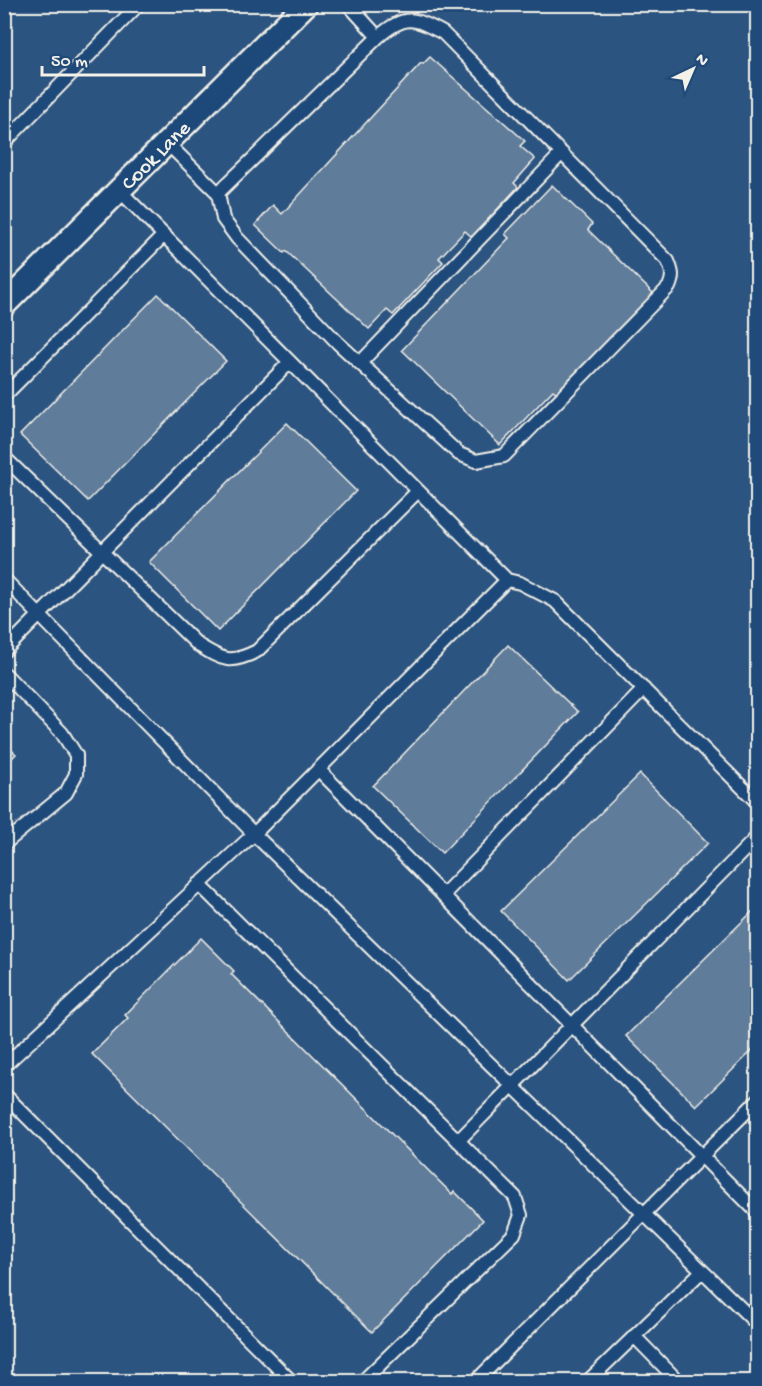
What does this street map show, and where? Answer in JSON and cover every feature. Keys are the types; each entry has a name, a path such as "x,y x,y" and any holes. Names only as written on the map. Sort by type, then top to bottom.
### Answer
{"street":[{"name":"Cook Lane","path":"4,305 306,4"}],"lane":[{"path":"348,4 378,37"},
{"path":"4,143 134,5"},
{"path":"167,143 219,193 223,219 237,238 360,363 459,454 476,461 504,456 669,287 674,277 668,261 562,153 443,33 422,22 405,19 395,22 219,193"},
{"path":"360,363 562,153"},
{"path":"119,190 507,580 520,583 555,601 758,803"},
{"path":"4,396 164,235"},
{"path":"4,651 290,362"},
{"path":"4,457 198,645 220,658 239,660 257,651 418,491"},
{"path":"4,579 41,614 254,834 758,1325"},
{"path":"4,1066 254,834 507,580"},
{"path":"4,674 62,733 76,755 75,774 66,793 4,844"},
{"path":"443,895 644,689"},
{"path":"318,770 758,1213"},
{"path":"458,1141 758,836"},
{"path":"199,884 515,1197 521,1215 514,1234 362,1382"},
{"path":"4,1094 292,1382"},
{"path":"475,1382 758,1100"},
{"path":"587,1382 702,1270"},
{"path":"634,1336 680,1382"}],"building":[{"path":"430,57 525,141 520,146 535,159 514,183 518,187 472,237 465,231 439,258 443,262 393,315 387,310 369,329 255,225 273,205 282,214 421,63 423,64"},
{"path":"552,185 592,224 588,230 654,294 558,394 553,390 500,445 402,350 509,238 505,234"},
{"path":"158,294 226,361 88,501 20,435"},
{"path":"287,423 356,491 218,631 149,562"},
{"path":"508,645 578,712 442,853 373,786"},
{"path":"4,743 16,754 4,766"},
{"path":"640,774 708,843 569,980 501,911"},
{"path":"758,906 758,1045 696,1106 626,1036"},
{"path":"201,938 234,971 231,974 452,1194 454,1191 483,1220 372,1332 92,1054 128,1018 125,1015"}]}
